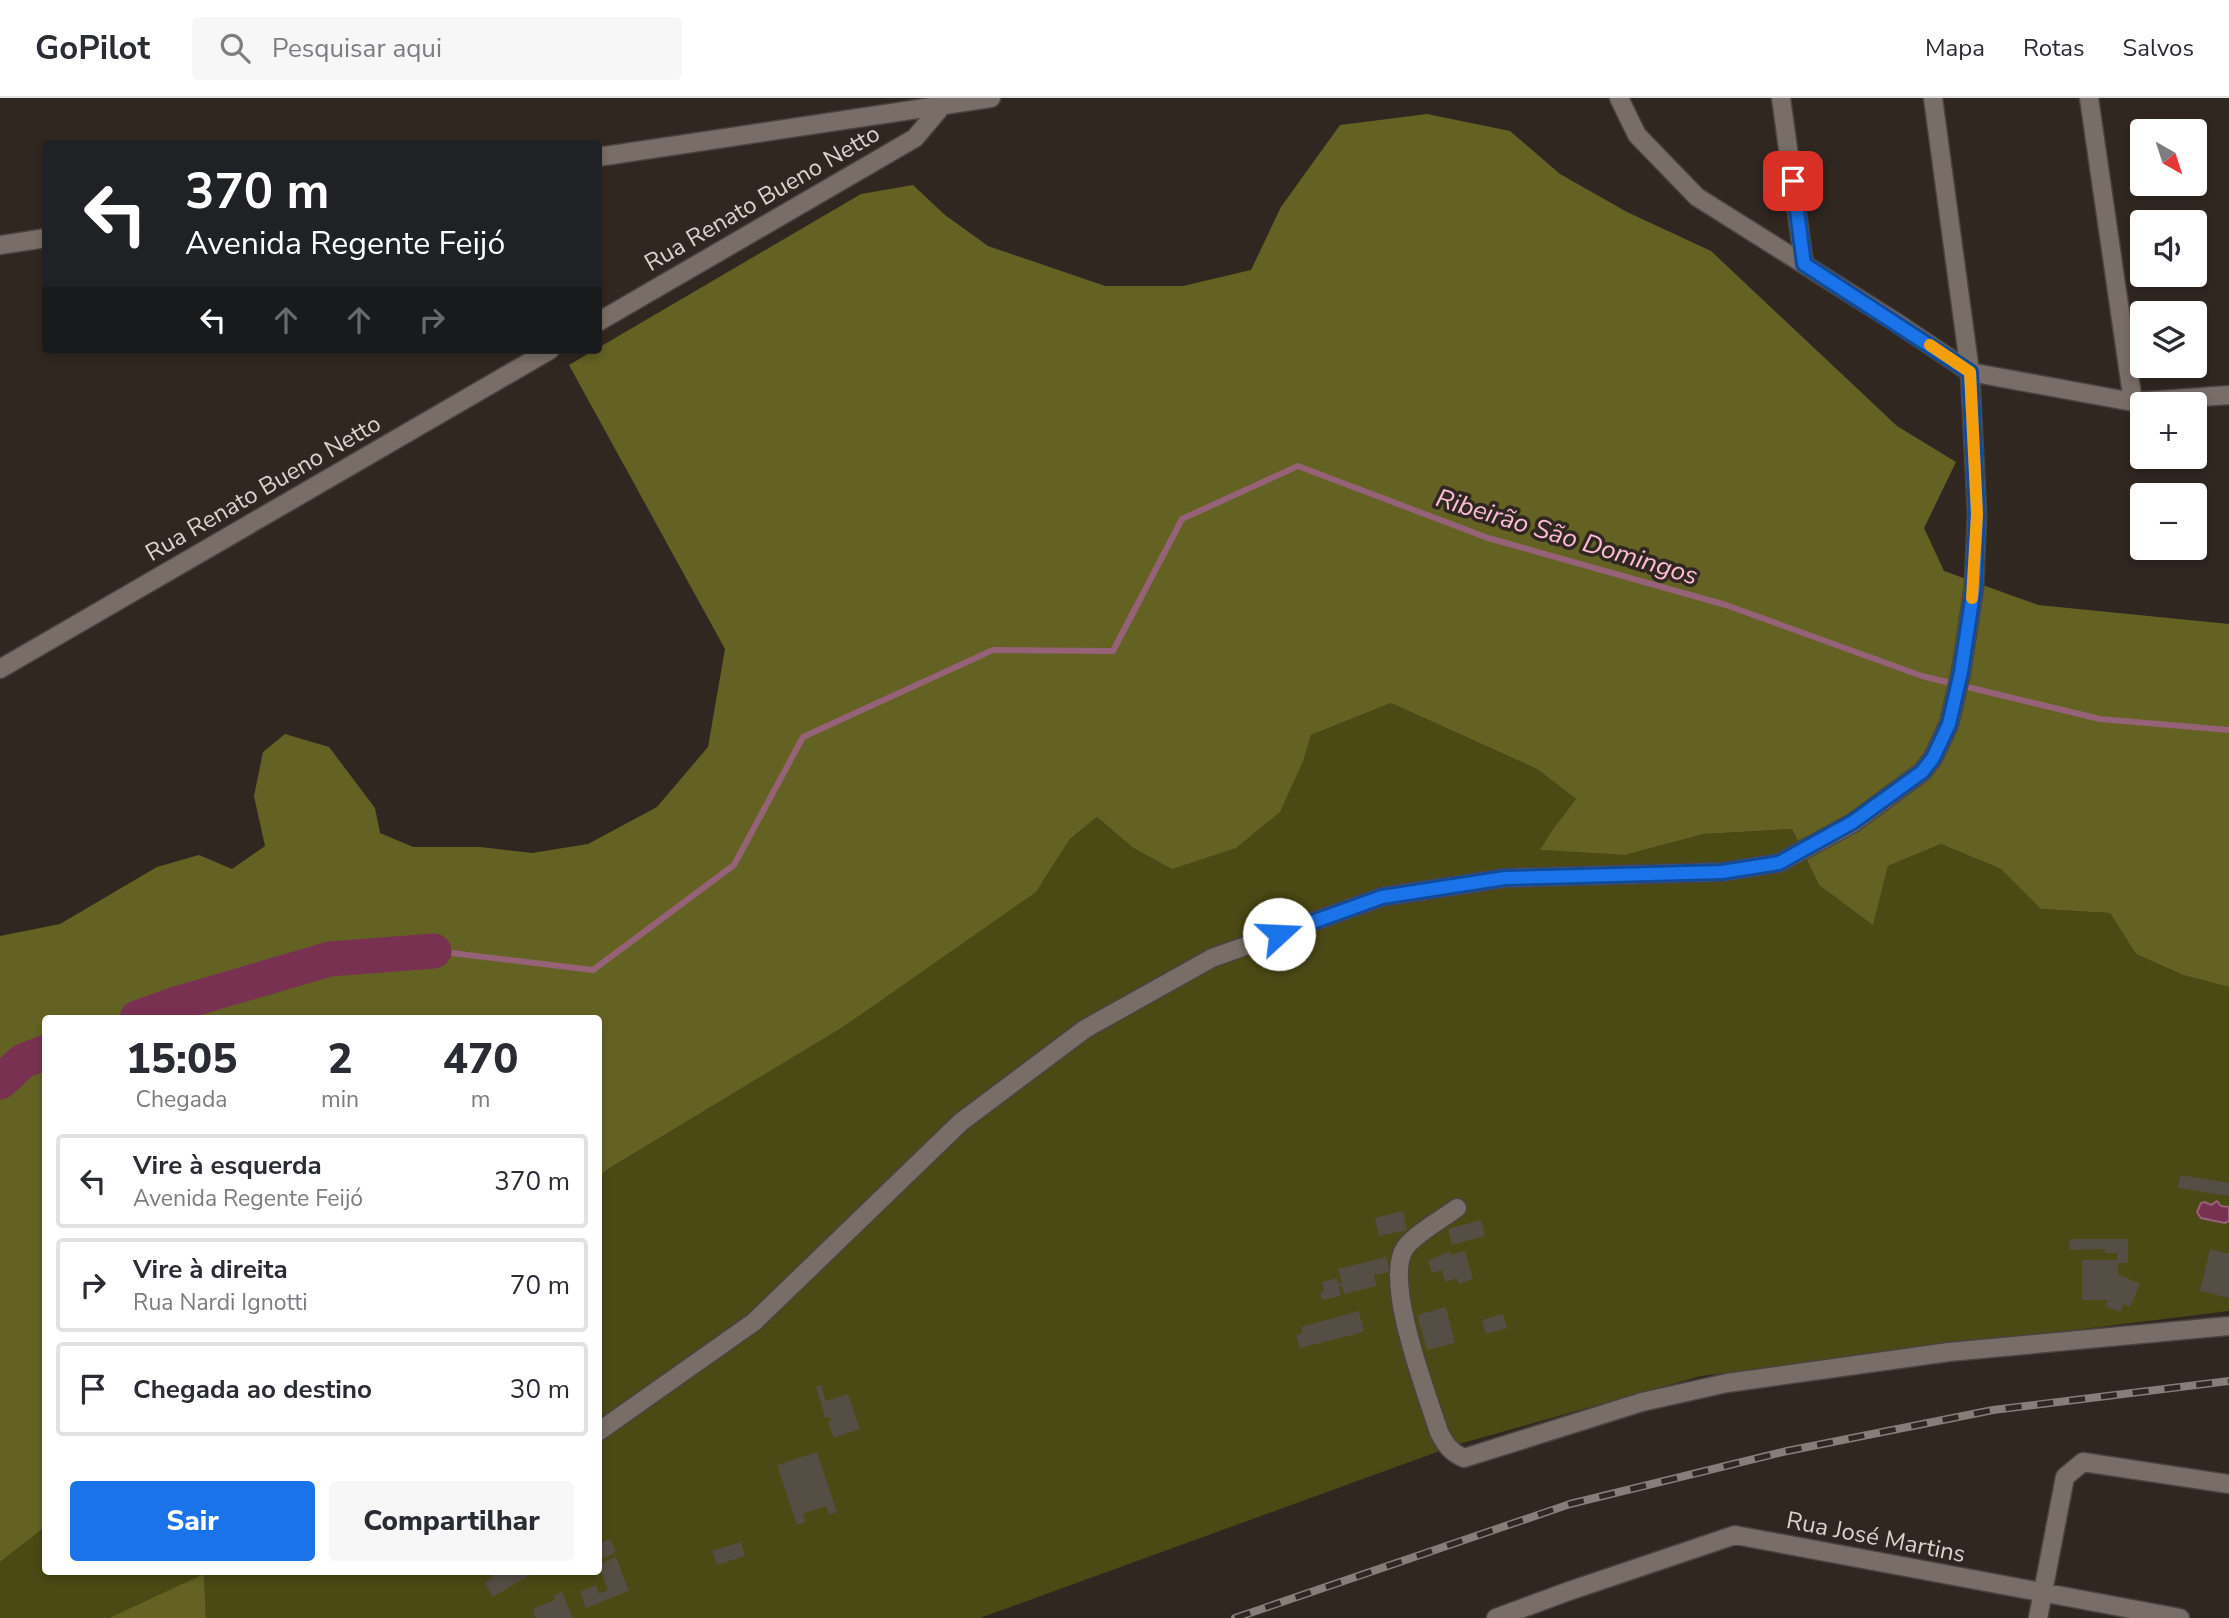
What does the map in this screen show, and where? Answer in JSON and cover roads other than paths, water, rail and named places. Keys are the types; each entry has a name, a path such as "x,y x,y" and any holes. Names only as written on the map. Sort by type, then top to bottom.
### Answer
{"street":[{"path":"602,156 991,98"},
{"path":"1619,98 1637,135 1697,197 1970,372 2130,401"},
{"path":"1781,98 1804,264"},
{"path":"602,1429 754,1322 961,1122 1085,1029 1212,958 1382,897 1505,878 1722,872 1779,863 1853,822 1922,772 1933,758 1949,724 1961,672 1974,587 1977,514 1970,372 1933,98"},
{"path":"2089,98 2132,392"},
{"name":"Rua Renato Bueno Netto","path":"602,320 915,138 942,106"},
{"path":"0,245 42,239"},
{"name":"Rua Renato Bueno Netto","path":"0,669 543,354"},
{"path":"2207,397 2229,395"},
{"path":"1457,1208 1406,1246 1400,1257 1401,1308 1438,1432 1455,1455 1464,1458 1642,1402 1727,1383 1949,1352 2229,1326"},
{"path":"2038,1618 2065,1477 2083,1462 2229,1484"},
{"name":"Rua José Martins","path":"1496,1618 1533,1612 1569,1591 1735,1535 2180,1618"}],"waterway":[{"name":"Ribeirão São Domingos","path":"434,951 593,970 734,865 803,737 993,650 1113,651 1182,519 1298,466 1488,538 1726,605 1922,676 2100,719 2229,730"},
{"path":"145,1015 330,959 434,951"},
{"path":"0,1082 23,1061 42,1054"}],"railway":[{"path":"1235,1618 1570,1504 1787,1451 1993,1410 2229,1381"}]}
